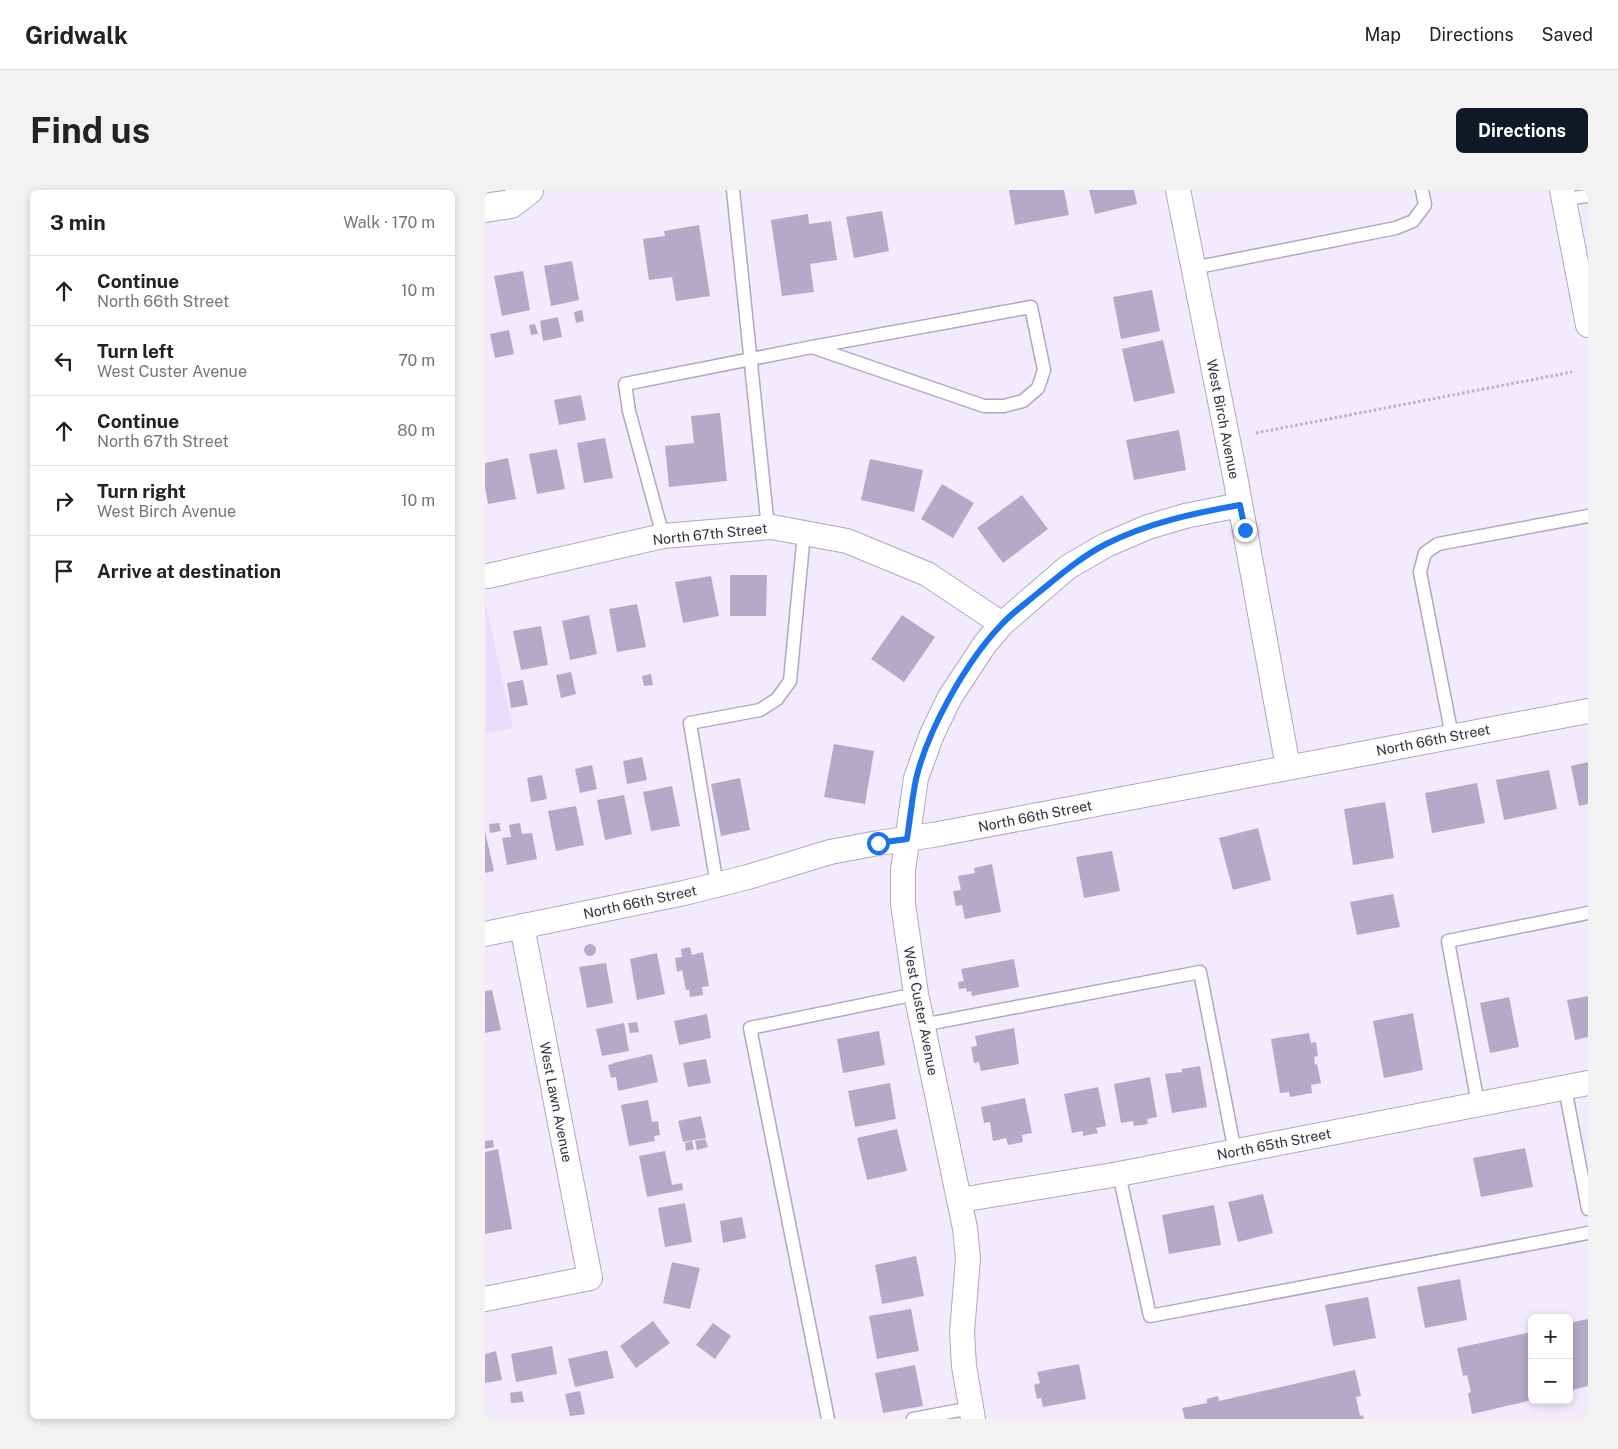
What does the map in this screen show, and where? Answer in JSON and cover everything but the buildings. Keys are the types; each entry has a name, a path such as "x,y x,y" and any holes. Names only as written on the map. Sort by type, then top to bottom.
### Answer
{"street":[{"path":"485,208 511,204 529,190"},
{"name":"West Birch Avenue","path":"1178,190 1240,505 1288,767"},
{"path":"1563,195 1588,325"},
{"path":"1002,624 1068,568 1106,544 1148,527 1185,516 1240,505"},
{"name":"North 67th Street","path":"488,576 663,536 768,528 847,541 927,574 1002,624"},
{"name":"West Custer Avenue","path":"972,1413 964,1366 962,1332 968,1259 960,1200 916,994 903,904 903,870 917,778 931,734 950,697 985,644 1002,624"},
{"name":"North 66th Street","path":"485,934 684,893 831,852 1588,711"},
{"name":"West Lawn Avenue","path":"485,1299 590,1278 522,926"},
{"name":"North 65th Street","path":"960,1200 1119,1174 1588,1083"}],"lane":[{"path":"733,190 768,528"},
{"path":"1193,268 1396,228 1413,221 1425,205 1422,190"},
{"path":"1563,195 1588,196"},
{"path":"663,536 629,411 625,384 812,347 1031,307 1044,370 1037,388 1023,401 1004,406 984,406 812,347"},
{"path":"1453,736 1420,572 1425,553 1438,544 1588,516"},
{"path":"717,885 690,723 760,710 777,699 790,681 804,533"},
{"path":"1478,1104 1448,941 1588,913"},
{"path":"922,1025 1200,972 1235,1152"},
{"path":"828,1419 750,1028 916,994"},
{"path":"1565,1088 1588,1209"},
{"path":"1119,1174 1150,1316 1588,1233"},
{"path":"913,1419 972,1413"}],"path":[{"path":"1257,433 1572,372"}],"shaded area":[{"path":"485,601 513,728 485,734"}],"route":[{"path":"878,843 907,839 917,778 931,734 950,697 985,644 1002,624 1019,609 1068,568 1106,544 1148,527 1185,516 1240,505 1245,530"}]}
